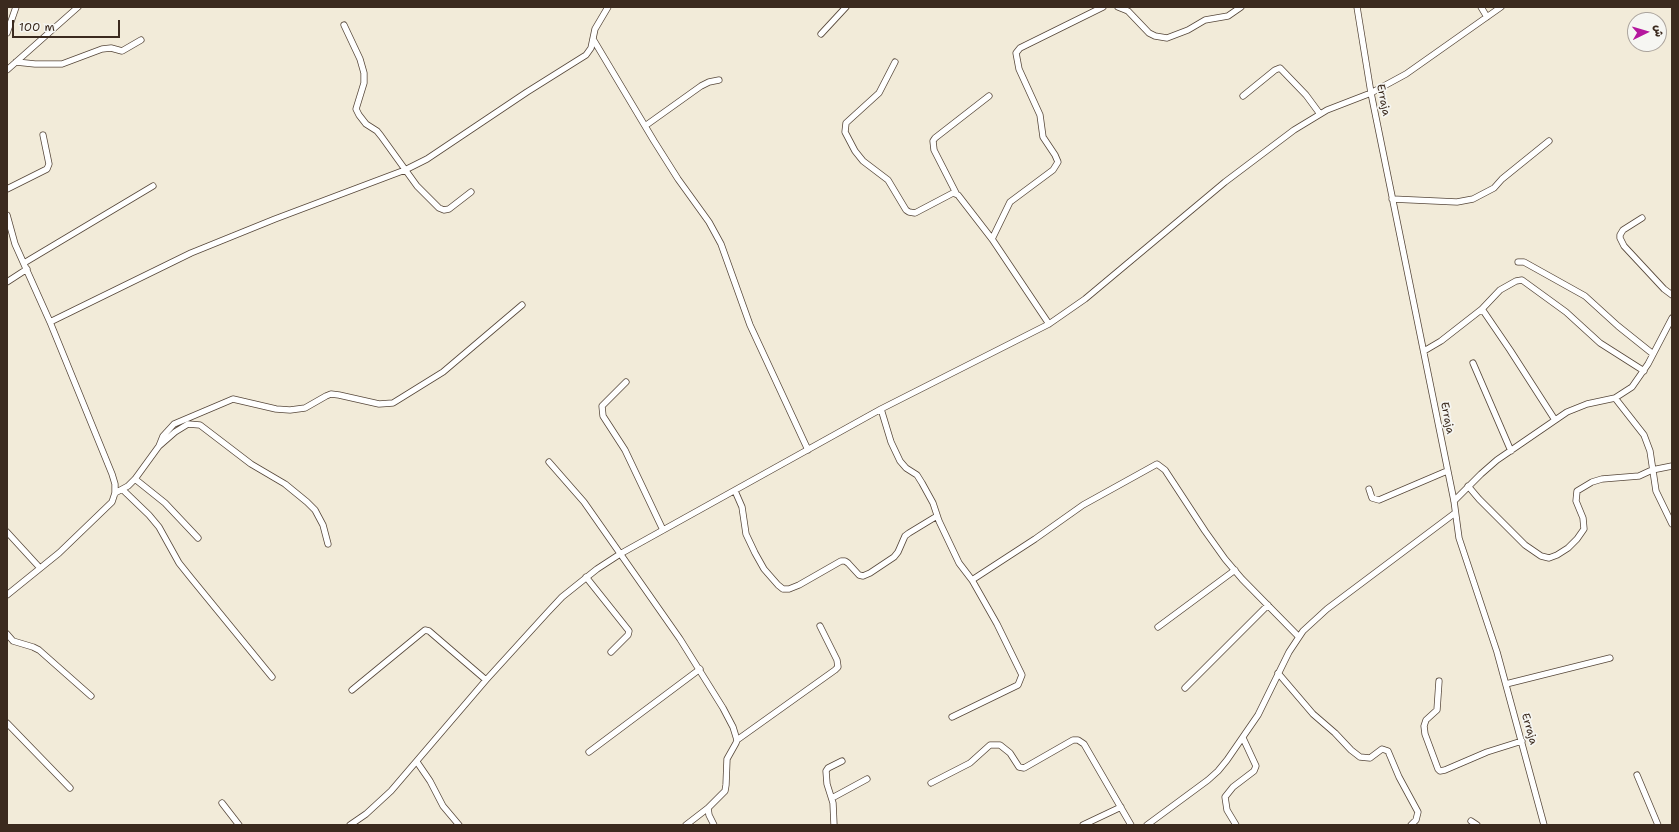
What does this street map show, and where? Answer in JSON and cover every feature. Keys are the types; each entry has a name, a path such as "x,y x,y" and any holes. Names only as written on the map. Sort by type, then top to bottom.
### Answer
{"street":[{"path":"7,33 16,7"},
{"path":"7,70 78,7"},
{"path":"50,322 191,253 275,219 405,170 427,159 527,92 586,55 591,48 595,29 608,7"},
{"path":"821,34 846,7"},
{"path":"992,239 1010,202 1053,170 1058,162 1043,137 1039,113 1019,69 1016,52 1020,48 1103,7"},
{"path":"1118,7 1128,11 1149,34 1167,38 1188,30 1205,20 1228,16 1241,7"},
{"name":"Erraja","path":"1357,7 1371,93 1454,501 1459,538 1488,623 1522,741 1544,825"},
{"path":"1481,7 1487,18"},
{"path":"350,825 379,803 417,762 486,680 547,612 586,577 620,554 881,409 1049,324 1084,299 1241,169 1294,130 1320,114 1371,93 1406,74 1501,7"},
{"path":"344,25 360,59 364,73 364,83 356,109 359,116 366,124 381,136 405,170 426,196 439,208 444,210 449,209 471,192"},
{"path":"593,39 678,179 709,222 721,244 750,325 808,450"},
{"path":"16,62 62,64 102,49 111,48 122,51 141,40"},
{"path":"895,62 879,93 846,123 845,132 847,137 858,156 888,180 906,210 909,212 916,213 949,195 956,193"},
{"path":"1243,96 1275,70 1280,68 1306,95 1320,114"},
{"path":"645,126 702,86 709,82 719,80"},
{"path":"989,96 933,141 934,150 956,193 992,239 1049,324"},
{"path":"7,189 47,169 49,164 43,135"},
{"path":"1392,199 1457,202 1473,199 1494,188 1502,179 1549,142"},
{"path":"24,262 153,186"},
{"path":"7,215 15,244 50,322 115,484 115,493 112,502 58,553 7,595"},
{"path":"1642,218 1623,230 1620,238 1624,246 1664,289 1672,295"},
{"path":"1518,262 1529,264 1585,296 1618,326 1654,354"},
{"path":"7,282 27,269"},
{"path":"1424,351 1482,309 1500,290 1516,281 1522,280 1562,309 1600,343 1644,371"},
{"path":"159,446 163,436 174,424 233,399 276,409 290,410 305,408 332,394 339,394 379,404 393,403 443,372 522,305"},
{"path":"1482,309 1555,420"},
{"path":"1454,501 1480,474 1555,420 1576,408 1615,398 1632,387 1654,354 1672,318"},
{"path":"1473,363 1511,451"},
{"path":"626,382 605,402 602,410 603,416 625,450 663,530"},
{"path":"1615,398 1644,435 1650,451 1656,491 1672,524"},
{"path":"881,409 891,442 900,462 920,479 933,503 959,563 972,580 1021,672 1022,678 1018,685 952,717"},
{"path":"115,493 123,490 135,479 159,446 183,426 194,424 203,427 251,464 285,484 307,502 315,510 323,525 328,544"},
{"path":"549,462 584,502 700,669 723,708 737,740"},
{"path":"972,580 1035,540 1082,505 1157,464 1165,470 1205,531 1235,570 1299,637"},
{"path":"1468,486 1479,499 1525,544 1541,556 1549,558 1568,548 1584,529 1583,518 1576,501 1577,491 1592,482 1602,479 1639,476 1652,470 1672,466"},
{"path":"1369,489 1372,498 1380,500 1447,470"},
{"path":"135,479 165,503 198,538"},
{"path":"123,490 149,515 159,527 190,578 272,677"},
{"path":"735,491 742,507 746,534 754,553 764,569 783,589 789,589 841,561 848,563 859,575 863,576 870,573 894,557 898,552 905,536 938,516"},
{"path":"1146,825 1218,771 1258,715 1288,652 1299,637 1327,609 1455,513"},
{"path":"7,532 40,568"},
{"path":"1158,627 1235,570"},
{"path":"586,577 629,631 628,635 611,652"},
{"path":"1185,688 1268,605"},
{"path":"686,825 708,808 725,791 727,759 737,740 835,670 838,666 837,660 820,626"},
{"path":"352,690 426,630 486,680"},
{"path":"7,634 14,641 39,650 91,696"},
{"path":"1506,684 1610,658"},
{"path":"589,752 700,669"},
{"path":"1278,673 1313,714 1360,757 1370,758 1382,749 1388,751 1399,777 1418,812 1416,820 1411,825"},
{"path":"1439,681 1437,710 1426,720 1424,726 1425,734 1440,771 1487,752 1522,741"},
{"path":"7,723 70,788"},
{"path":"1236,825 1227,810 1225,797 1233,787 1254,771 1256,766 1243,738"},
{"path":"931,783 970,763 990,746 1000,744 1010,753 1019,766 1024,768 1073,740 1078,740 1084,744 1131,825"},
{"path":"834,825 832,798 827,784 826,771 828,768 842,761"},
{"path":"417,762 444,806 459,825"},
{"path":"1636,775 1658,825"},
{"path":"832,798 867,779"},
{"path":"222,803 239,825"},
{"path":"1083,825 1121,807"},
{"path":"708,808 709,816 714,825"},
{"path":"1471,821 1477,825"}]}
